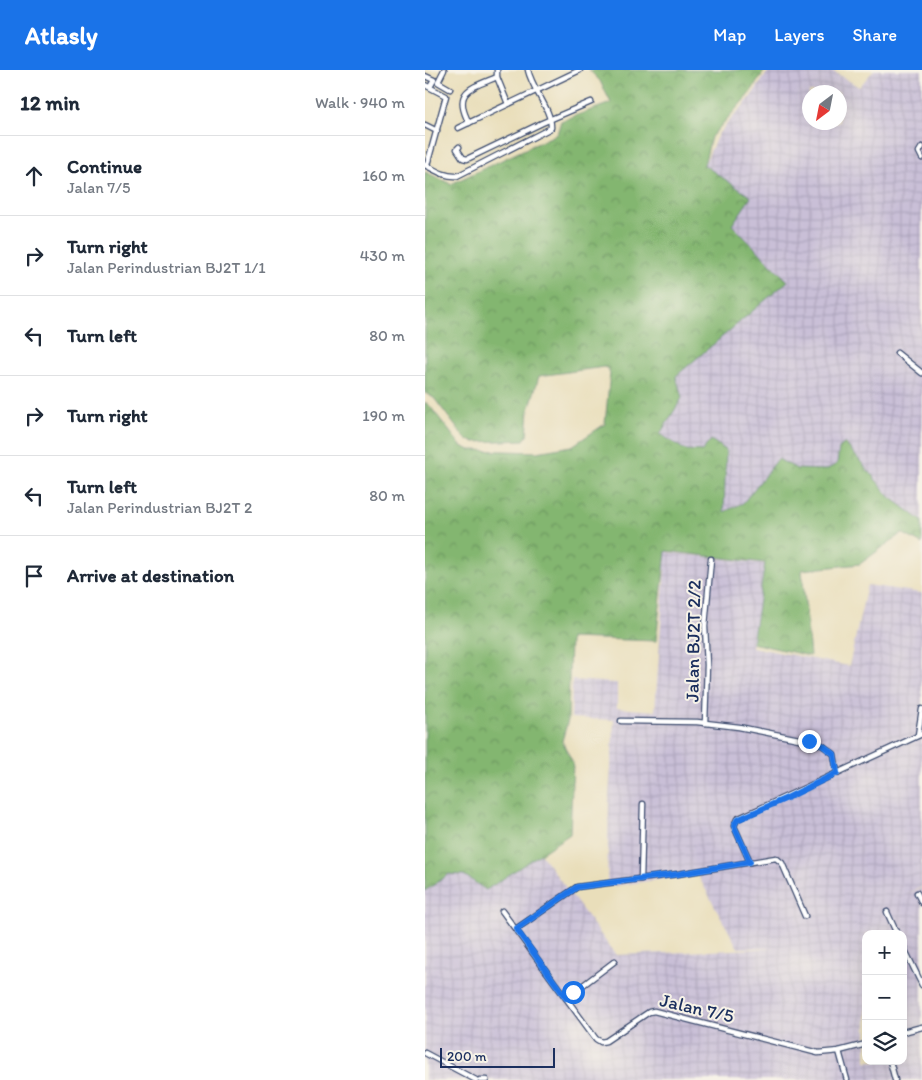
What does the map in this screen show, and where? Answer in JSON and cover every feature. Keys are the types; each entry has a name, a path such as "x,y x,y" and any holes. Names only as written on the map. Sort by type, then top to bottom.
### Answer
{"street":[{"path":"427,86 435,81 444,70"},
{"path":"497,70 497,77 508,104"},
{"path":"427,86 446,96 426,165 445,175 457,176 551,128 550,119 528,70"},
{"path":"458,128 580,70"},
{"path":"425,76 450,89"},
{"path":"469,123 462,108 462,99 468,90 497,77"},
{"path":"459,147 458,151 463,158 467,159 550,119 591,102"},
{"path":"425,125 437,131"},
{"path":"922,147 919,152 922,158"},
{"path":"897,353 922,373"},
{"name":"Jalan BJ2T 2/2","path":"705,723 707,666 705,626 711,559"},
{"path":"750,862 734,826 737,820 920,735 922,709"},
{"path":"621,721 705,723 757,730 822,745 834,754 837,773"},
{"path":"641,879 643,804"},
{"path":"516,929 577,887 775,858 780,860 789,876 805,916"},
{"path":"917,893 922,903"},
{"name":"Jalan 7/5","path":"503,911 596,1039 601,1042 649,1012 654,1011 808,1052 839,1052 862,1045"},
{"path":"887,912 895,930"},
{"path":"907,954 922,985"},
{"path":"566,998 615,961"},
{"path":"907,1031 922,1027"},
{"path":"425,1052 478,1080 486,1080"},
{"path":"839,1052 847,1080"},
{"path":"891,1065 895,1080"}],"shaded area":[{"path":"769,70 831,70 859,87 874,70 922,70 922,521 890,497 845,443 839,448 837,464 826,470 797,469 778,459 743,503 723,512 702,451 685,450 660,434 682,398 676,376 787,281 732,225 704,165 718,134 750,98"},
{"path":"666,552 767,564 752,647 849,666 867,585 922,593 922,887 906,894 922,888 922,1080 425,1080 425,891 448,874 464,875 486,890 540,853 616,955 777,948 738,948 697,874 607,887 609,796 614,720 571,718 572,680 617,683 617,708 655,711"}],"green space":[{"path":"589,70 765,70 750,93 711,137 704,165 751,197 732,225 788,281 676,376 682,398 660,434 685,450 702,451 711,440 726,450 724,512 743,503 778,459 797,469 826,470 837,464 839,448 845,443 890,497 922,521 922,544 902,533 860,564 802,570 810,656 752,643 765,563 666,551 656,641 570,638 568,720 562,741 573,763 570,834 486,890 464,875 449,874 425,891 425,402 461,446 470,450 537,452 572,446 605,424 610,373 604,367 539,376 529,410 527,436 524,440 475,442 467,440 463,436 434,398 425,393 425,172 451,184 557,134 561,121 611,103 600,81"}],"route":[{"path":"573,992 566,998 516,929 577,887 678,874 750,862 734,826 735,822 837,773 834,754 822,745 809,741"}]}
